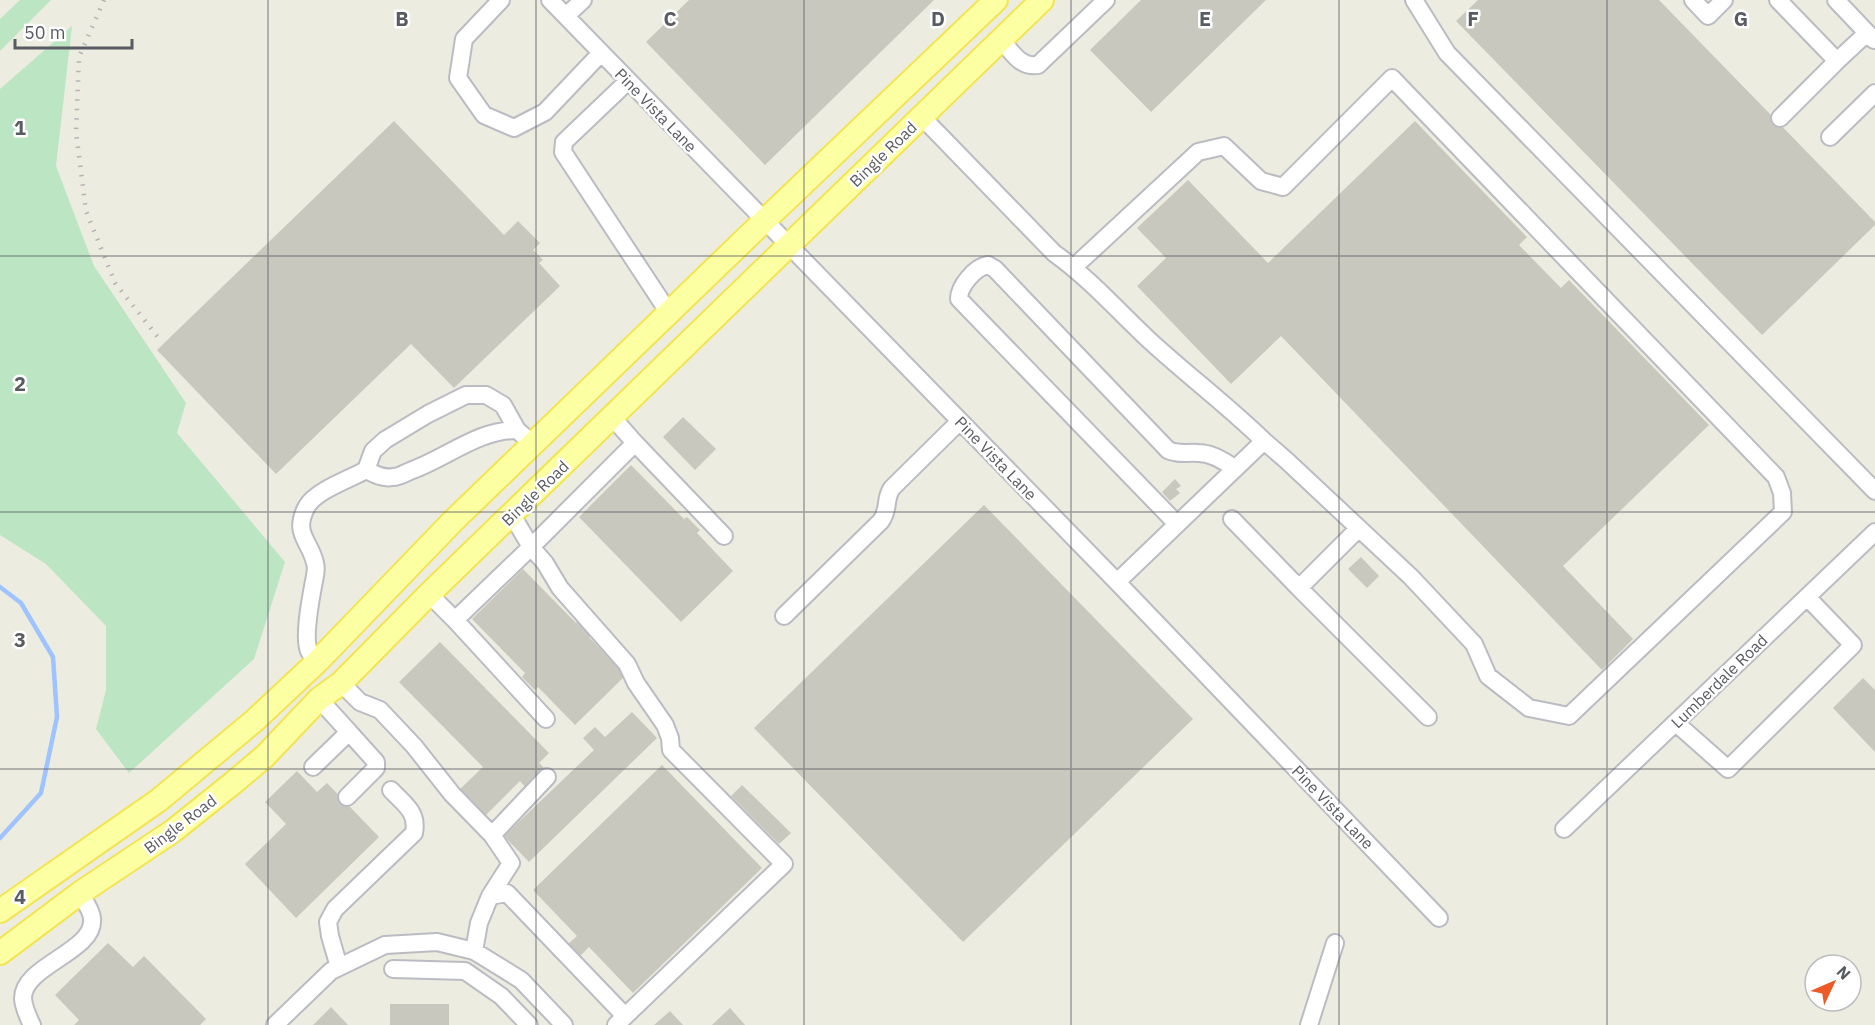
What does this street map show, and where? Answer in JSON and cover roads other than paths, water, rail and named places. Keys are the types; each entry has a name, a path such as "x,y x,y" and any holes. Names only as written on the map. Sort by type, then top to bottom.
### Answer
{"main road":[{"name":"Bingle Road","path":"0,911 128,822 192,774 254,722 318,662 453,521 526,437 669,313 996,0"},
{"name":"Bingle Road","path":"1,952 80,893 202,809 265,756 319,699 341,683 429,594 1042,0"},
{"path":"980,16 1001,39"},
{"path":"526,437 559,470"},
{"path":"318,662 341,683"},
{"path":"62,867 80,893"}],"street":[{"path":"501,0 464,39 458,78 484,115 514,128 545,112 601,53"},
{"name":"Pine Vista Lane","path":"550,0 1117,582 1440,918"},
{"path":"566,16 583,0"},
{"path":"1001,39 1021,62 1029,66 1038,65 1106,0"},
{"path":"1414,0 1447,53 1875,491"},
{"path":"1693,0 1708,16 1724,0"},
{"path":"1778,0 1837,62"},
{"path":"1780,118 1837,62 1871,37 1836,0"},
{"path":"922,117 1054,253 1074,267 1150,340 1246,423 1411,577 1474,644 1488,676 1529,708 1569,716 1783,512 1782,493 1776,477 1392,78 1283,187 1261,181 1224,146 1198,152 1074,267"},
{"path":"628,81 564,142 563,152 669,313"},
{"path":"1830,137 1875,93"},
{"path":"1177,524 959,298 958,294 971,276 982,266 987,265 995,269 1168,450 1184,454 1211,454 1235,468"},
{"path":"318,662 310,652 307,643 316,567 303,539 302,523 311,501 321,493 366,470 373,451 385,440 428,414 466,395 486,395 503,405 526,437"},
{"path":"613,418 634,443 724,536"},
{"path":"784,616 881,521 886,514 888,495 892,488 960,421"},
{"path":"366,470 379,476 393,477 419,468 482,436 503,430 526,437"},
{"path":"1117,582 1264,441"},
{"path":"455,620 634,443"},
{"path":"490,896 507,893 620,1021 784,864 671,750 670,738 665,725 636,682 627,664 560,588 546,563 531,547 512,515"},
{"path":"1232,519 1428,717"},
{"path":"1299,588 1359,528"},
{"name":"Lumberdale Road","path":"1564,830 1875,532"},
{"path":"429,594 546,719"},
{"path":"1676,723 1728,769 1853,645 1807,597"},
{"path":"341,683 360,702 380,710 420,753 452,794 492,835 511,863 490,896 479,923 474,951"},
{"path":"319,699 376,762 376,768 347,797"},
{"path":"313,767 349,732"},
{"path":"492,835 547,777"},
{"path":"339,967 328,922 335,909 414,833 416,822 413,814 391,790"},
{"path":"32,1025 23,997 26,989 39,972 74,949 87,936 92,927 91,913 80,893"},
{"path":"275,1025 331,971 385,945 437,942 474,951 521,980 564,1025"},
{"path":"1309,1025 1335,943"},
{"path":"393,969 465,971 501,996 529,1025"}],"waterway":[{"path":"0,587 21,603 53,657 57,717 41,793 0,838"}],"railway":[{"path":"104,0 79,57 76,132 86,211 115,283 161,341"}]}
